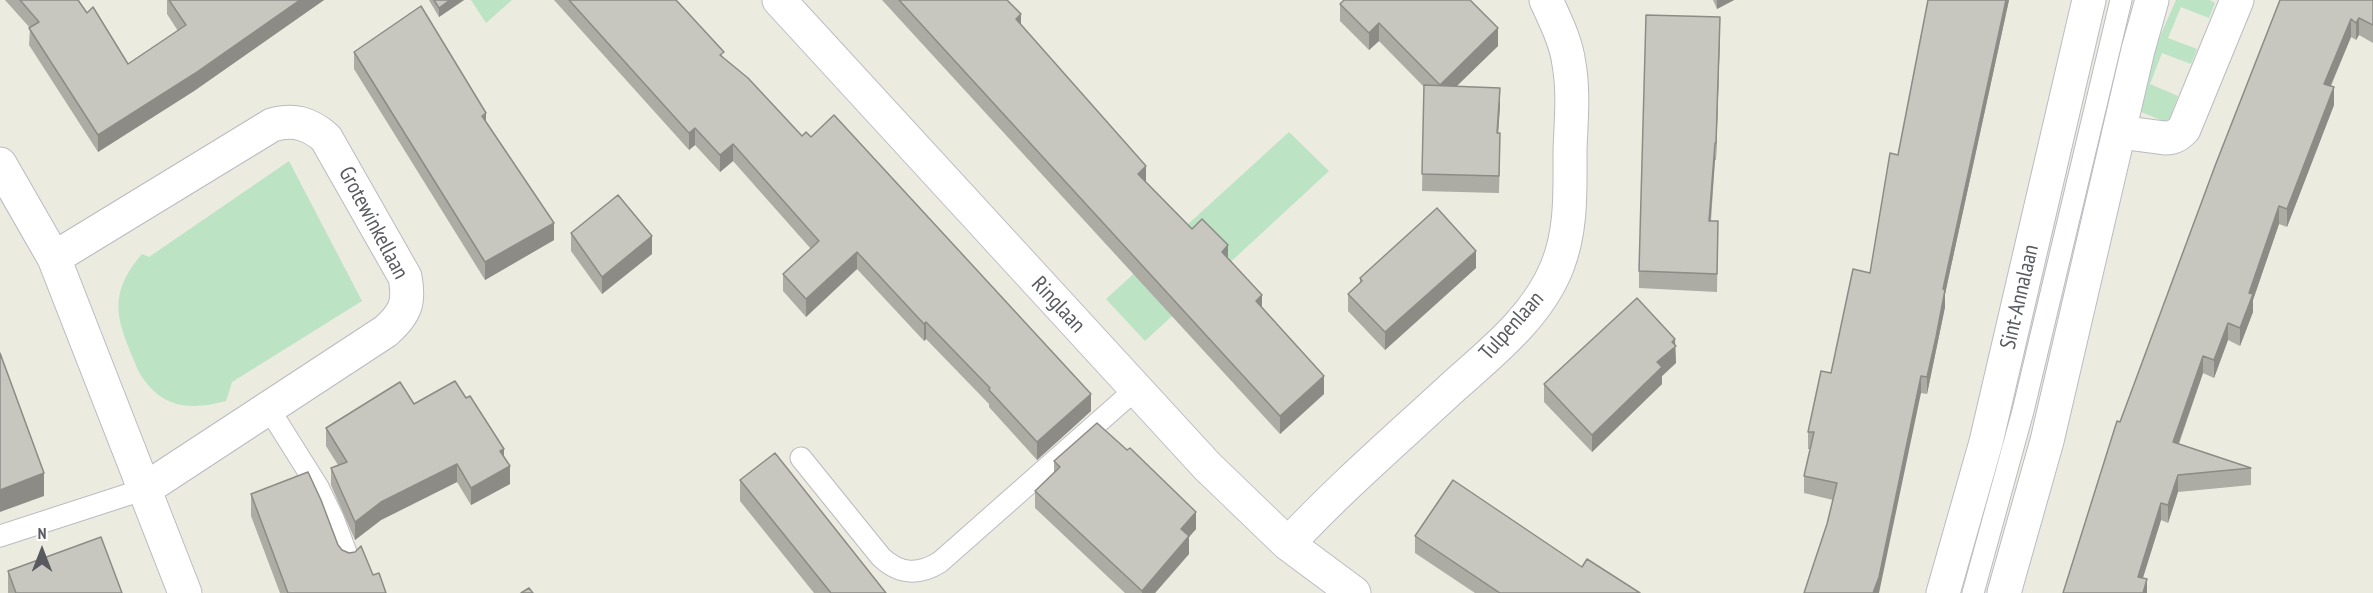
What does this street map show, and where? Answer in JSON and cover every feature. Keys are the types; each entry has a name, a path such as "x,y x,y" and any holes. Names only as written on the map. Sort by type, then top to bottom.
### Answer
{"street":[{"name":"Ringlaan","path":"779,0 1207,466 1288,544 1354,593"},
{"name":"Tulpenlaan","path":"1288,544 1349,483 1506,338 1538,303 1557,268 1566,240 1570,211 1571,93 1569,64 1560,31 1545,0"},
{"name":"Sint-Annalaan","path":"1943,593 1986,442 2089,0"},
{"path":"2004,593 2047,441 2152,0"},
{"path":"2119,132 2173,138 2184,129 2237,0"},
{"name":"Grotewinkellaan","path":"54,258 272,125 286,121 315,128 326,138 405,277 408,292 405,308 398,320 386,331 145,489"},
{"path":"0,164 54,258 185,593"}],"lane":[{"name":"Sint-Annalaan","path":"1973,593 2023,411 2121,0"},
{"path":"801,458 881,557 891,566 903,571 915,572 929,569 940,562 1136,389"},
{"path":"268,409 318,487 350,563"},
{"path":"0,536 145,489"},
{"name":"Sint-Annalaan","path":"1983,593 1999,499"}],"green space":[{"path":"471,0 512,0 486,23"},
{"path":"2176,0 2210,0 2215,3 2209,18 2181,7 2168,38 2197,49 2191,64 2162,53 2150,84 2178,96 2168,123 2139,111 2158,41"},
{"path":"1289,132 1329,171 1145,341 1106,299"},
{"path":"289,161 362,301 232,382 226,401 188,406 166,400 147,384 139,372 121,325 119,298 130,270 142,254 149,257"}],"building":[{"path":"20,0 78,0 87,13 93,7 128,64 186,25 169,0 300,0 194,74 98,135 29,28 39,22"},
{"path":"434,0 450,0 439,8"},
{"path":"569,0 676,0 724,52 720,55 748,78 802,136 806,132 811,137 834,115 1091,394 1037,442 989,390 990,388 926,322 924,324 857,252 806,299 783,274 819,241 733,144 720,155 695,128 689,133"},
{"path":"899,0 1007,0 1021,14 1016,19 1146,166 1138,174 1192,229 1202,219 1228,245 1222,252 1262,295 1256,301 1324,376 1280,416"},
{"path":"1344,0 1470,0 1498,28 1440,85 1379,23 1369,33 1340,4"},
{"path":"1928,0 2006,0 1943,289 1945,290 1936,337 1927,377 1921,376 1879,577 1873,593 1804,593 1827,524 1837,483 1804,476 1814,432 1808,432 1821,371 1831,373 1853,269 1870,273 1890,153 1898,155"},
{"path":"2280,0 2373,0 2373,25 2359,18 2356,23 2351,19 2324,84 2334,87 2287,209 2279,206 2249,293 2253,294 2240,328 2228,323 2214,360 2203,356 2173,442 2251,468 2178,475 2168,505 2161,503 2138,577 2147,579 2143,593 2063,593 2117,421 2120,422 2215,166"},
{"path":"421,6 486,113 482,116 554,223 485,262 354,52"},
{"path":"1646,15 1720,17 1716,143 1709,221 1718,221 1717,274 1639,271"},
{"path":"1424,85 1500,88 1497,133 1500,133 1499,176 1422,174"},
{"path":"618,195 652,236 602,277 571,233"},
{"path":"1437,208 1476,251 1385,332 1348,294 1362,281 1360,278"},
{"path":"1637,298 1675,339 1672,342 1676,346 1657,362 1662,367 1592,435 1544,384"},
{"path":"0,353 44,473 0,490"},
{"path":"455,381 466,398 470,396 504,449 500,451 510,466 471,488 457,464 381,502 355,522 331,468 347,462 326,428 400,382 414,404"},
{"path":"1097,423 1127,450 1130,448 1196,512 1181,529 1189,536 1142,591 1035,491 1060,467 1054,461"},
{"path":"775,453 886,593 831,593 740,480"},
{"path":"308,472 338,545 349,553 355,552 361,546 373,575 379,573 386,593 288,593 251,494"},
{"path":"1453,480 1582,567 1587,559 1640,593 1500,593 1415,536"},
{"path":"101,537 122,593 16,593 8,571"},
{"path":"529,588 533,593 521,593"}]}
